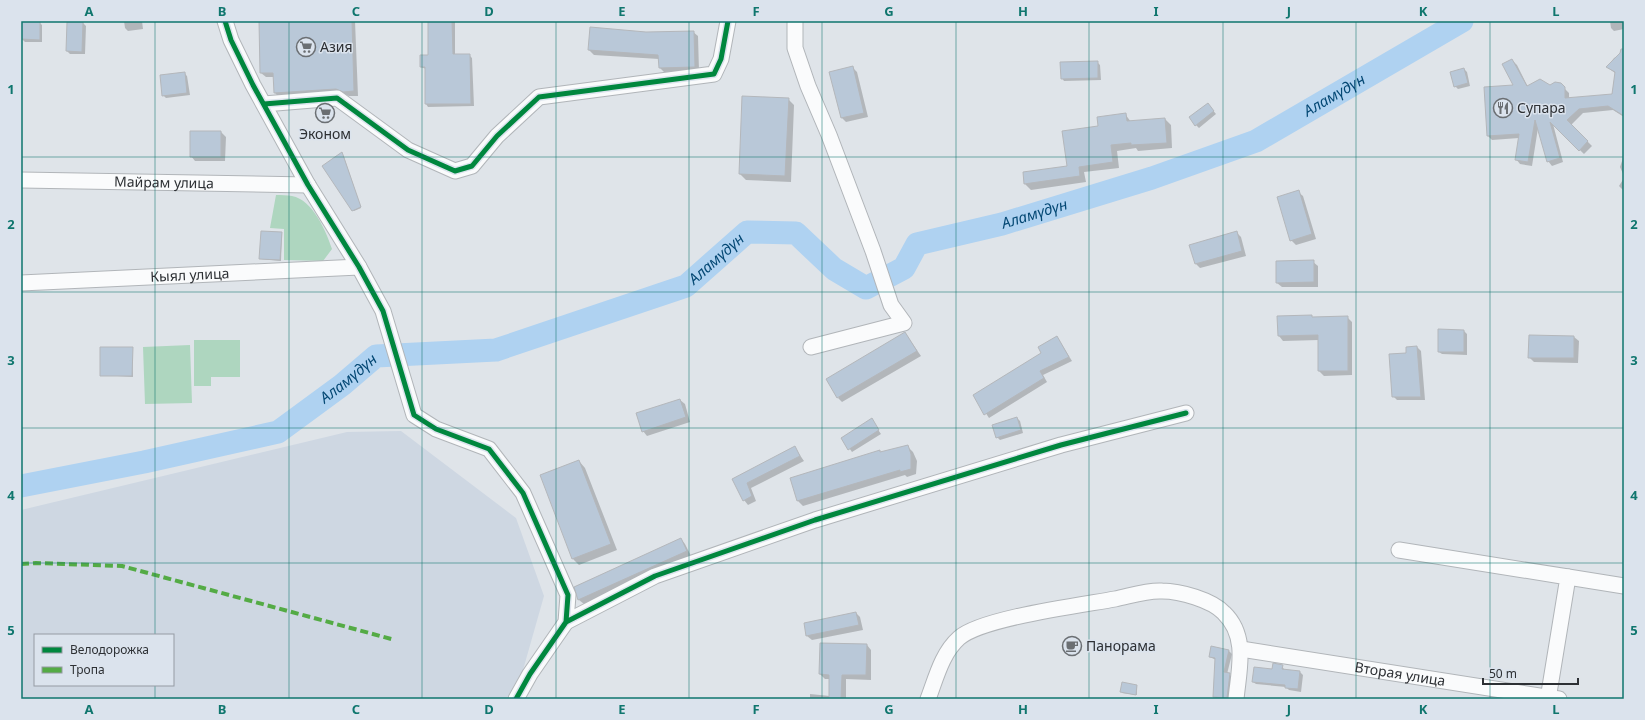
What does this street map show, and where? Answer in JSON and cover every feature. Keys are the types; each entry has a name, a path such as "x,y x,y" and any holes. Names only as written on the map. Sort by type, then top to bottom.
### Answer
{"street":[{"path":"225,21 231,40 308,185 359,267 383,311 402,380 414,415 436,429 489,449 523,492 568,595 566,622"},
{"path":"264,104 337,98 408,150 455,171 472,166 497,136 539,97 714,74 721,59 728,21"},
{"path":"795,21 795,48 808,86 829,135 873,252 891,305 904,323 811,347"},
{"name":"Майрам улица","path":"21,180 308,185"},
{"name":"Кыял улица","path":"21,283 359,267"},
{"path":"516,699 530,674 566,622 655,576 816,520 1061,445 1186,413"},
{"path":"1400,550 1624,586"},
{"path":"1552,698 1568,577"},
{"path":"928,699 945,655 960,637 984,625 1162,591 1192,595 1224,612 1237,630 1241,649 1236,699"},
{"name":"Вторая улица","path":"1241,649 1552,698"}],"shaded area":[{"path":"401,431 516,518 544,596 523,670 506,699 21,699 21,510 347,432"}],"green space":[{"path":"276,195 290,196 300,199 306,203 318,217 332,249 323,261 284,260 284,229 270,228"},
{"path":"194,340 240,340 240,377 211,377 211,386 194,386"},
{"path":"190,345 192,403 145,404 143,347"}],"building":[{"path":"21,21 40,21 40,40 21,39"},
{"name":"Азия","path":"259,21 352,21 354,91 343,92 336,89 274,93 273,73 260,73"},
{"path":"428,21 452,21 453,54 470,54 471,104 425,104 425,67 420,67 420,55 428,55"},
{"path":"67,22 83,22 82,52 66,51"},
{"path":"590,27 646,32 694,31 695,67 659,68 658,55 588,50"},
{"path":"1621,49 1624,49 1624,116 1608,106 1579,109 1567,120 1588,141 1579,151 1550,122 1560,158 1547,162 1535,120 1528,162 1515,160 1519,134 1487,136 1484,87 1513,85 1502,64 1512,59 1527,86 1540,79 1550,85 1555,82 1561,83 1565,87 1565,98 1612,94 1615,72 1606,67 1620,53"},
{"path":"1098,61 1098,78 1061,79 1060,62"},
{"path":"853,66 864,113 841,118 829,72"},
{"path":"1464,68 1468,83 1454,87 1450,72"},
{"path":"185,72 187,93 162,96 160,75"},
{"path":"742,96 789,98 785,176 739,174"},
{"path":"1208,103 1214,111 1195,126 1189,117"},
{"path":"1126,113 1127,121 1165,118 1167,143 1131,145 1131,143 1111,145 1113,162 1079,167 1080,176 1024,184 1023,172 1067,166 1062,131 1098,126 1097,117"},
{"path":"190,131 221,131 221,157 190,157"},
{"path":"342,152 361,207 352,211 322,166"},
{"path":"1299,190 1312,234 1290,241 1277,197"},
{"path":"261,231 282,232 280,260 259,259"},
{"path":"1237,231 1242,251 1195,264 1189,245"},
{"path":"1314,260 1314,282 1276,283 1276,261"},
{"path":"1312,315 1312,317 1348,316 1348,371 1318,371 1318,335 1278,336 1277,316"},
{"path":"1438,329 1464,330 1464,352 1438,352"},
{"path":"905,332 917,351 837,398 826,379"},
{"path":"1529,335 1574,336 1574,358 1528,358"},
{"path":"1057,336 1069,357 1040,371 1044,378 984,415 973,395 1041,353 1038,347"},
{"path":"1417,346 1421,397 1392,397 1389,354 1406,353 1406,347"},
{"path":"100,347 133,347 132,376 100,376"},
{"path":"680,399 686,417 642,432 636,413"},
{"path":"1017,417 1021,430 996,438 992,425"},
{"path":"872,418 879,430 848,450 841,438"},
{"path":"908,445 911,454 911,469 900,472 900,470 797,501 790,478 880,450 880,452"},
{"path":"795,446 800,456 747,483 752,496 743,501 732,479"},
{"path":"579,460 611,544 572,559 540,475"},
{"path":"681,538 687,551 578,600 574,587"},
{"path":"856,612 859,625 806,636 804,623"},
{"path":"820,643 867,644 866,675 842,675 841,699 829,699 829,675 819,674"},
{"path":"1211,646 1229,650 1224,672 1230,673 1227,698 1213,697 1215,658 1209,657"},
{"path":"1273,663 1283,665 1282,669 1300,671 1298,689 1285,688 1285,685 1252,682 1254,667 1272,669"},
{"path":"1122,682 1137,685 1136,695 1120,692"}],"waterway":[{"name":"Аламүдүн","path":"21,486 144,462 278,432 342,385 376,356 496,350 686,286 747,232 796,233 834,269 866,288 904,268 917,244 1002,224 1152,178 1256,141 1462,21"}],"marked path":[{"path":"21,564 36,563 122,566 395,640"}],"cycle path":[{"path":"225,21 231,40 253,85 308,185 359,267 383,311 414,415 436,429 489,449 523,493 568,595 566,622 530,674 516,699"},
{"path":"264,104 337,98 408,150 455,171 472,166 497,136 539,97 714,74 721,59 728,21"},
{"path":"566,622 655,576 815,520 1061,445 1186,413"}],"place":[{"name":"Азия","path":"306,47"},
{"name":"Супара","path":"1503,108"},
{"name":"Эконом","path":"325,113"},
{"name":"Панорама","path":"1072,646"}]}
